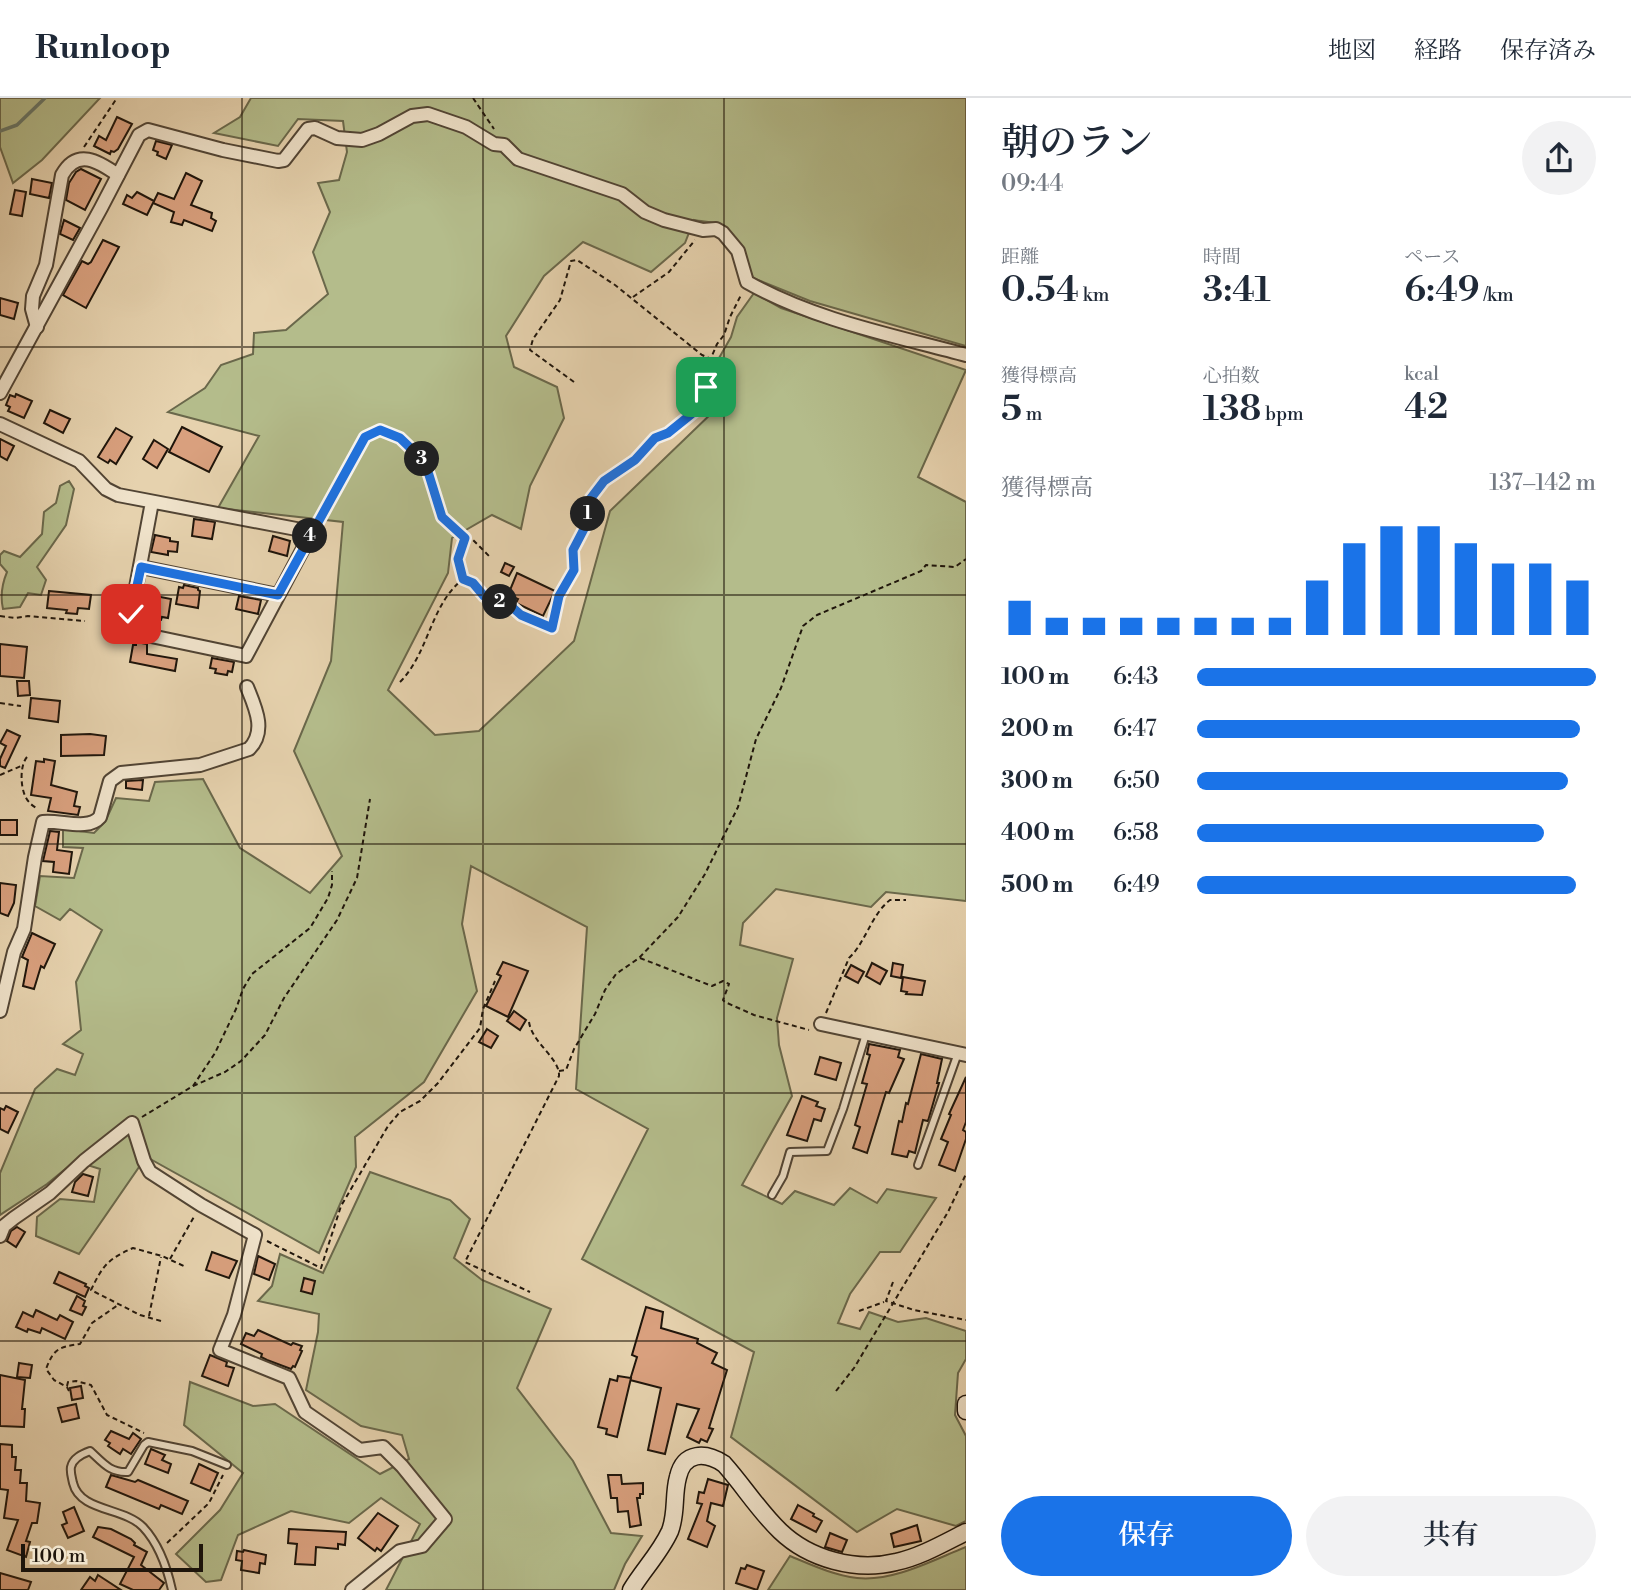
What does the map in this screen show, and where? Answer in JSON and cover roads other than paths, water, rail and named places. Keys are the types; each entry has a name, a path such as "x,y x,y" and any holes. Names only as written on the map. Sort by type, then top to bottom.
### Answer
{"main road":[{"path":"966,1404 966,1411"},
{"path":"631,1590 669,1531 675,1512 681,1468 696,1456 714,1457 724,1464 783,1534 805,1549 828,1559 860,1565 894,1563 916,1556 966,1532"}],"street":[{"path":"0,393 139,135 148,130 278,161 284,160 308,129 315,128 337,138 362,140 412,116 428,114 466,127 494,144 504,145 518,159 622,194 645,212 664,220 704,230 716,229 723,233 738,251 747,282 778,299 966,355"},
{"path":"37,327 32,309 33,296 46,265 62,175 76,159 88,159 118,175"},
{"path":"0,361 12,369"},
{"path":"0,424 79,461 106,489 118,495 312,532 246,656 132,632 131,614 152,502"},
{"path":"141,567 278,595"},
{"path":"0,1011 14,952 24,929 34,857 44,822 97,822 110,781 121,773 200,765 248,749 254,744 259,728 247,687"},
{"path":"821,1024 962,1054"},
{"path":"0,1236 4,1226 50,1193 84,1161 132,1123 150,1172 255,1235 234,1315 220,1350 289,1378 305,1412 360,1450 383,1447 402,1466 444,1519 422,1546 400,1551 352,1590"}],"lane":[{"path":"772,1195 783,1176 790,1152 827,1151 866,1034"},
{"path":"918,1165 962,1054"},
{"path":"172,1590 159,1551 142,1526 120,1513 86,1501 75,1492 70,1470 73,1461 90,1451 108,1469 117,1473 128,1472 148,1442 192,1451 227,1465"}],"waterway":[{"path":"0,131 17,125 45,98"}]}
